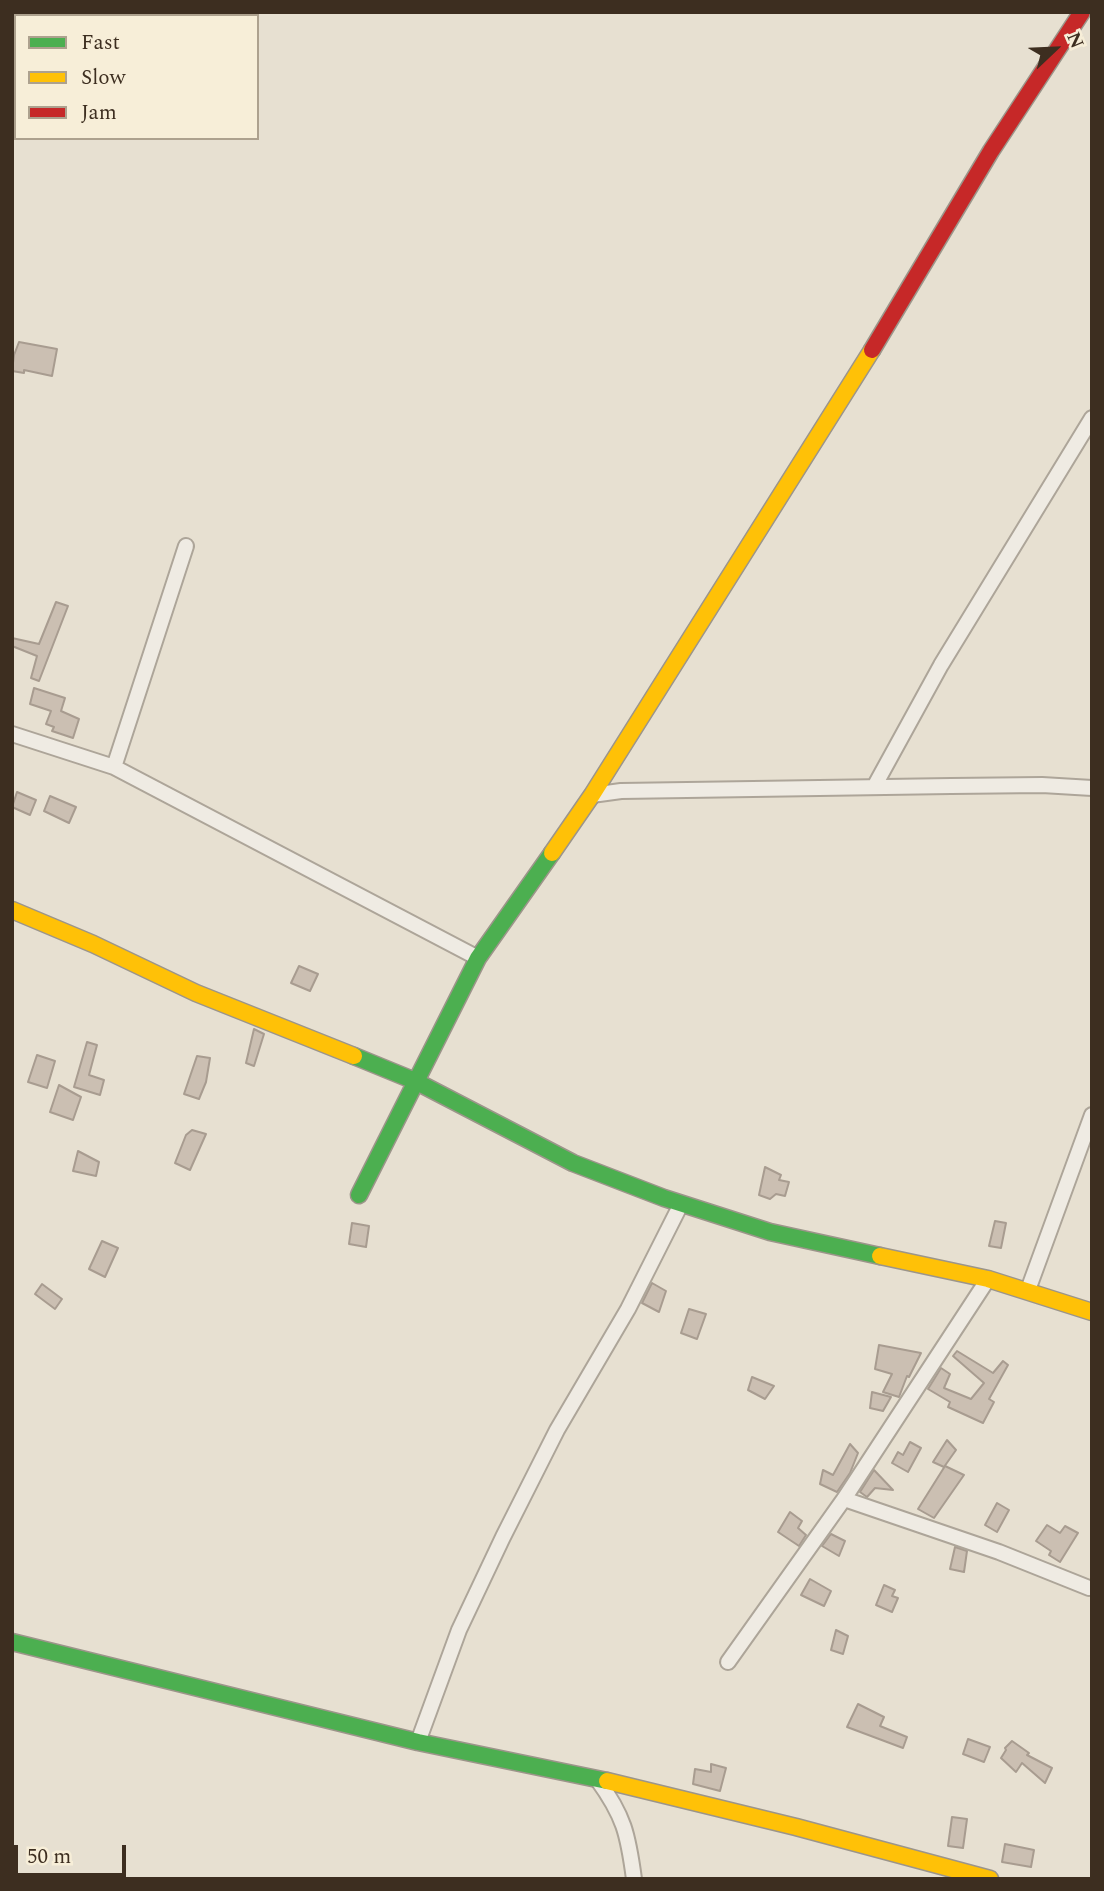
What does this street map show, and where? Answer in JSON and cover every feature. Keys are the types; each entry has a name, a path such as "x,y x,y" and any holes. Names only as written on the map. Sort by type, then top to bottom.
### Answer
{"street":[{"path":"359,1195 478,958 592,795 865,361 991,151 1083,12"},
{"path":"874,787 942,665 1092,418"},
{"path":"114,766 186,546"},
{"path":"12,734 114,766 478,958"},
{"path":"592,795 621,791 874,787 1042,785 1092,788"},
{"path":"12,910 93,944 196,993 415,1081 573,1163 770,1232 988,1279 1092,1312"},
{"path":"1028,1290 1092,1115"},
{"path":"418,1742 459,1630 503,1537 557,1430 628,1309 681,1203"},
{"path":"728,1662 844,1499 988,1279"},
{"path":"844,1499 999,1552 1089,1588"},
{"path":"12,1642 418,1742 597,1779 796,1827 990,1879"},
{"path":"597,1779 617,1806 627,1833 634,1879"}],"building":[{"path":"19,342 57,349 52,376 24,370 24,373 12,371"},
{"path":"56,602 68,606 39,681 31,678 37,656 12,646 12,638 39,644"},
{"path":"34,688 65,698 61,711 79,719 73,738 52,731 54,727 46,724 51,711 30,704"},
{"path":"17,792 36,800 30,815 12,807"},
{"path":"50,796 76,807 69,823 44,811"},
{"path":"299,966 318,974 310,991 291,983"},
{"path":"254,1029 264,1034 254,1066 246,1063"},
{"path":"87,1042 97,1045 89,1075 104,1080 100,1095 74,1087"},
{"path":"37,1055 55,1061 47,1088 28,1082"},
{"path":"197,1056 210,1058 206,1082 199,1099 184,1094"},
{"path":"59,1085 81,1097 73,1120 50,1112"},
{"path":"192,1130 206,1134 190,1170 175,1163 186,1135"},
{"path":"78,1151 99,1162 96,1176 73,1171"},
{"path":"765,1167 781,1175 779,1180 789,1182 785,1196 776,1194 770,1199 759,1195"},
{"path":"995,1221 1006,1223 1001,1248 989,1246"},
{"path":"352,1223 369,1226 366,1247 349,1244"},
{"path":"102,1241 118,1248 105,1277 89,1269"},
{"path":"652,1283 666,1291 659,1312 642,1303"},
{"path":"42,1284 62,1299 55,1309 35,1294"},
{"path":"689,1309 706,1314 697,1339 681,1333"},
{"path":"879,1345 921,1353 909,1377 907,1376 899,1397 883,1392 892,1374 875,1369"},
{"path":"957,1351 993,1373 1003,1361 1008,1365 989,1399 994,1402 983,1423 948,1407 950,1402 928,1389 941,1368 950,1374 944,1388 971,1399 984,1383 953,1356"},
{"path":"752,1377 774,1386 765,1399 748,1390"},
{"path":"872,1392 891,1397 883,1411 870,1408"},
{"path":"947,1440 956,1450 944,1467 933,1462"},
{"path":"910,1442 921,1448 908,1472 892,1463 898,1452 903,1455"},
{"path":"850,1444 858,1453 850,1473 837,1492 820,1484 823,1470 833,1475"},
{"path":"945,1466 964,1475 934,1518 918,1509"},
{"path":"874,1470 893,1490 875,1488 867,1497 860,1492"},
{"path":"997,1503 1009,1510 997,1532 985,1525"},
{"path":"790,1512 802,1521 798,1528 806,1535 799,1546 778,1532"},
{"path":"1047,1525 1060,1533 1065,1526 1078,1533 1060,1562 1049,1555 1051,1551 1036,1541"},
{"path":"831,1534 845,1541 839,1556 822,1546"},
{"path":"955,1547 967,1551 964,1572 950,1569"},
{"path":"810,1579 831,1591 824,1606 801,1595"},
{"path":"884,1585 895,1590 892,1596 898,1598 892,1612 876,1605"},
{"path":"836,1630 848,1636 843,1654 831,1650"},
{"path":"858,1704 884,1717 880,1726 907,1737 903,1748 847,1727"},
{"path":"968,1739 990,1747 984,1762 963,1754"},
{"path":"1012,1741 1029,1753 1027,1755 1052,1768 1045,1783 1022,1763 1016,1772 1001,1758"},
{"path":"711,1764 726,1768 720,1791 693,1784 695,1769 711,1772"},
{"path":"952,1817 967,1819 963,1848 948,1846"},
{"path":"1005,1844 1034,1850 1031,1867 1002,1862"}],"traffic: fast":[{"path":"359,1195 478,958 552,853"},
{"path":"354,1056 415,1081 573,1163 664,1198 770,1232 880,1256"},
{"path":"12,1642 418,1742 607,1781"}],"traffic: slow":[{"path":"552,853 592,795 872,350"},
{"path":"12,910 93,944 196,993 354,1056"},
{"path":"880,1256 988,1279 1092,1312"},
{"path":"607,1781 796,1827 990,1879"}],"traffic: jam":[{"path":"872,350 991,151 1082,12"}]}
